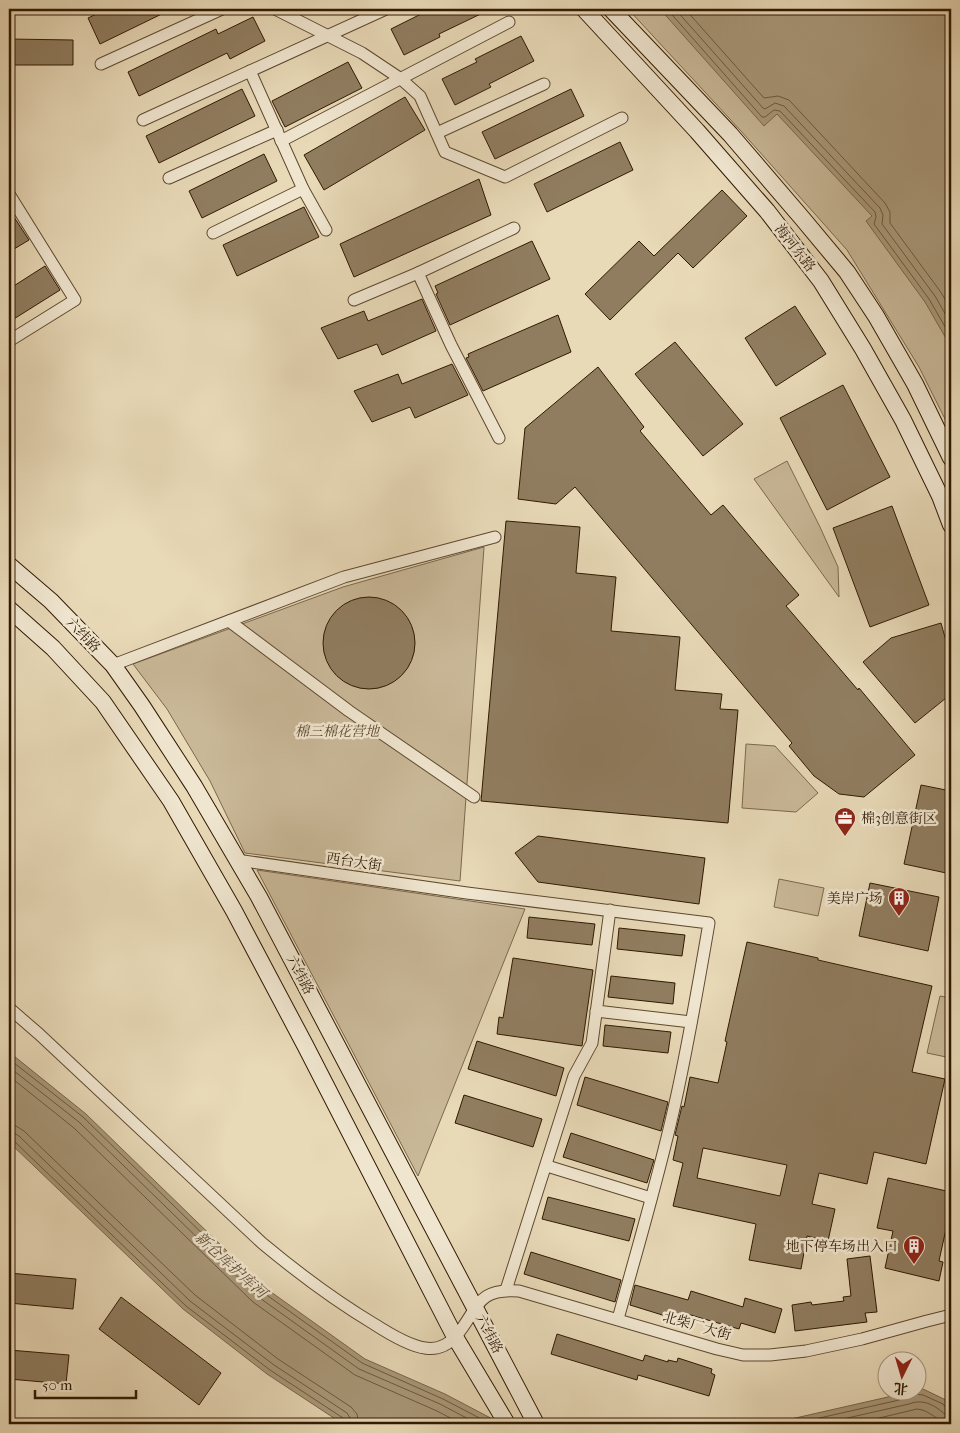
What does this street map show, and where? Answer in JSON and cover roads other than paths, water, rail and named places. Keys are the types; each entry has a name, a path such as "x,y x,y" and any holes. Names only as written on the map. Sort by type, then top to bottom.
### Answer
{"main road":[{"name":"海河东路","path":"584,9 767,211 821,281 863,349 903,420 940,496 951,525"},
{"name":"海河东路","path":"611,9 730,134 847,272 876,316 910,376 951,458"},
{"name":"六纬路","path":"9,565 51,601 112,665 142,706 194,786 259,897 536,1424"},
{"name":"六纬路","path":"9,609 53,648 103,702 171,801 234,910 297,1028 455,1337 498,1406 507,1424"}],"street":[{"path":"101,64 222,9"},
{"path":"275,9 362,53 402,79 420,96 446,152 506,176 622,118"},
{"path":"143,120 386,9"},
{"path":"170,178 279,136 402,79 509,22"},
{"path":"250,71 303,189 326,230"},
{"path":"437,133 544,84"},
{"path":"213,233 303,189"},
{"path":"9,194 75,300 9,341"},
{"path":"354,300 418,273 514,228"},
{"path":"418,273 451,345 499,438"},
{"path":"112,665 344,577 495,538"},
{"path":"229,620 349,711 474,797"},
{"name":"西台大街","path":"237,860 709,923 691,1022"},
{"path":"9,1008 262,1243 293,1269 321,1290 389,1334 424,1348 437,1348 455,1337 475,1307 486,1296 506,1290 574,1076 592,1043 610,910"},
{"path":"596,1011 691,1022 677,1097 664,1152 618,1319"},
{"path":"546,1166 651,1198"},
{"name":"北柴厂大街","path":"506,1290 519,1291 743,1355 770,1355 806,1351 842,1344 951,1315"}],"water":[{"path":"660,9 951,9 951,347 925,302 866,221 872,216 777,114 764,126"},
{"name":"新仓库护库河","path":"9,1052 86,1114 264,1287 365,1359 445,1394 502,1424 343,1424 267,1374 183,1309 9,1142"},
{"path":"928,1391 948,1401 951,1412 951,1424 769,1424 878,1399 928,1400"}],"place":[{"name":"棉3创意街区","path":"845,837"},
{"name":"美岸广场","path":"899,917"},
{"name":"地下停车场出入口","path":"914,1265"}],"park label":[{"name":"棉三棉花营地","path":"337,731"}]}
